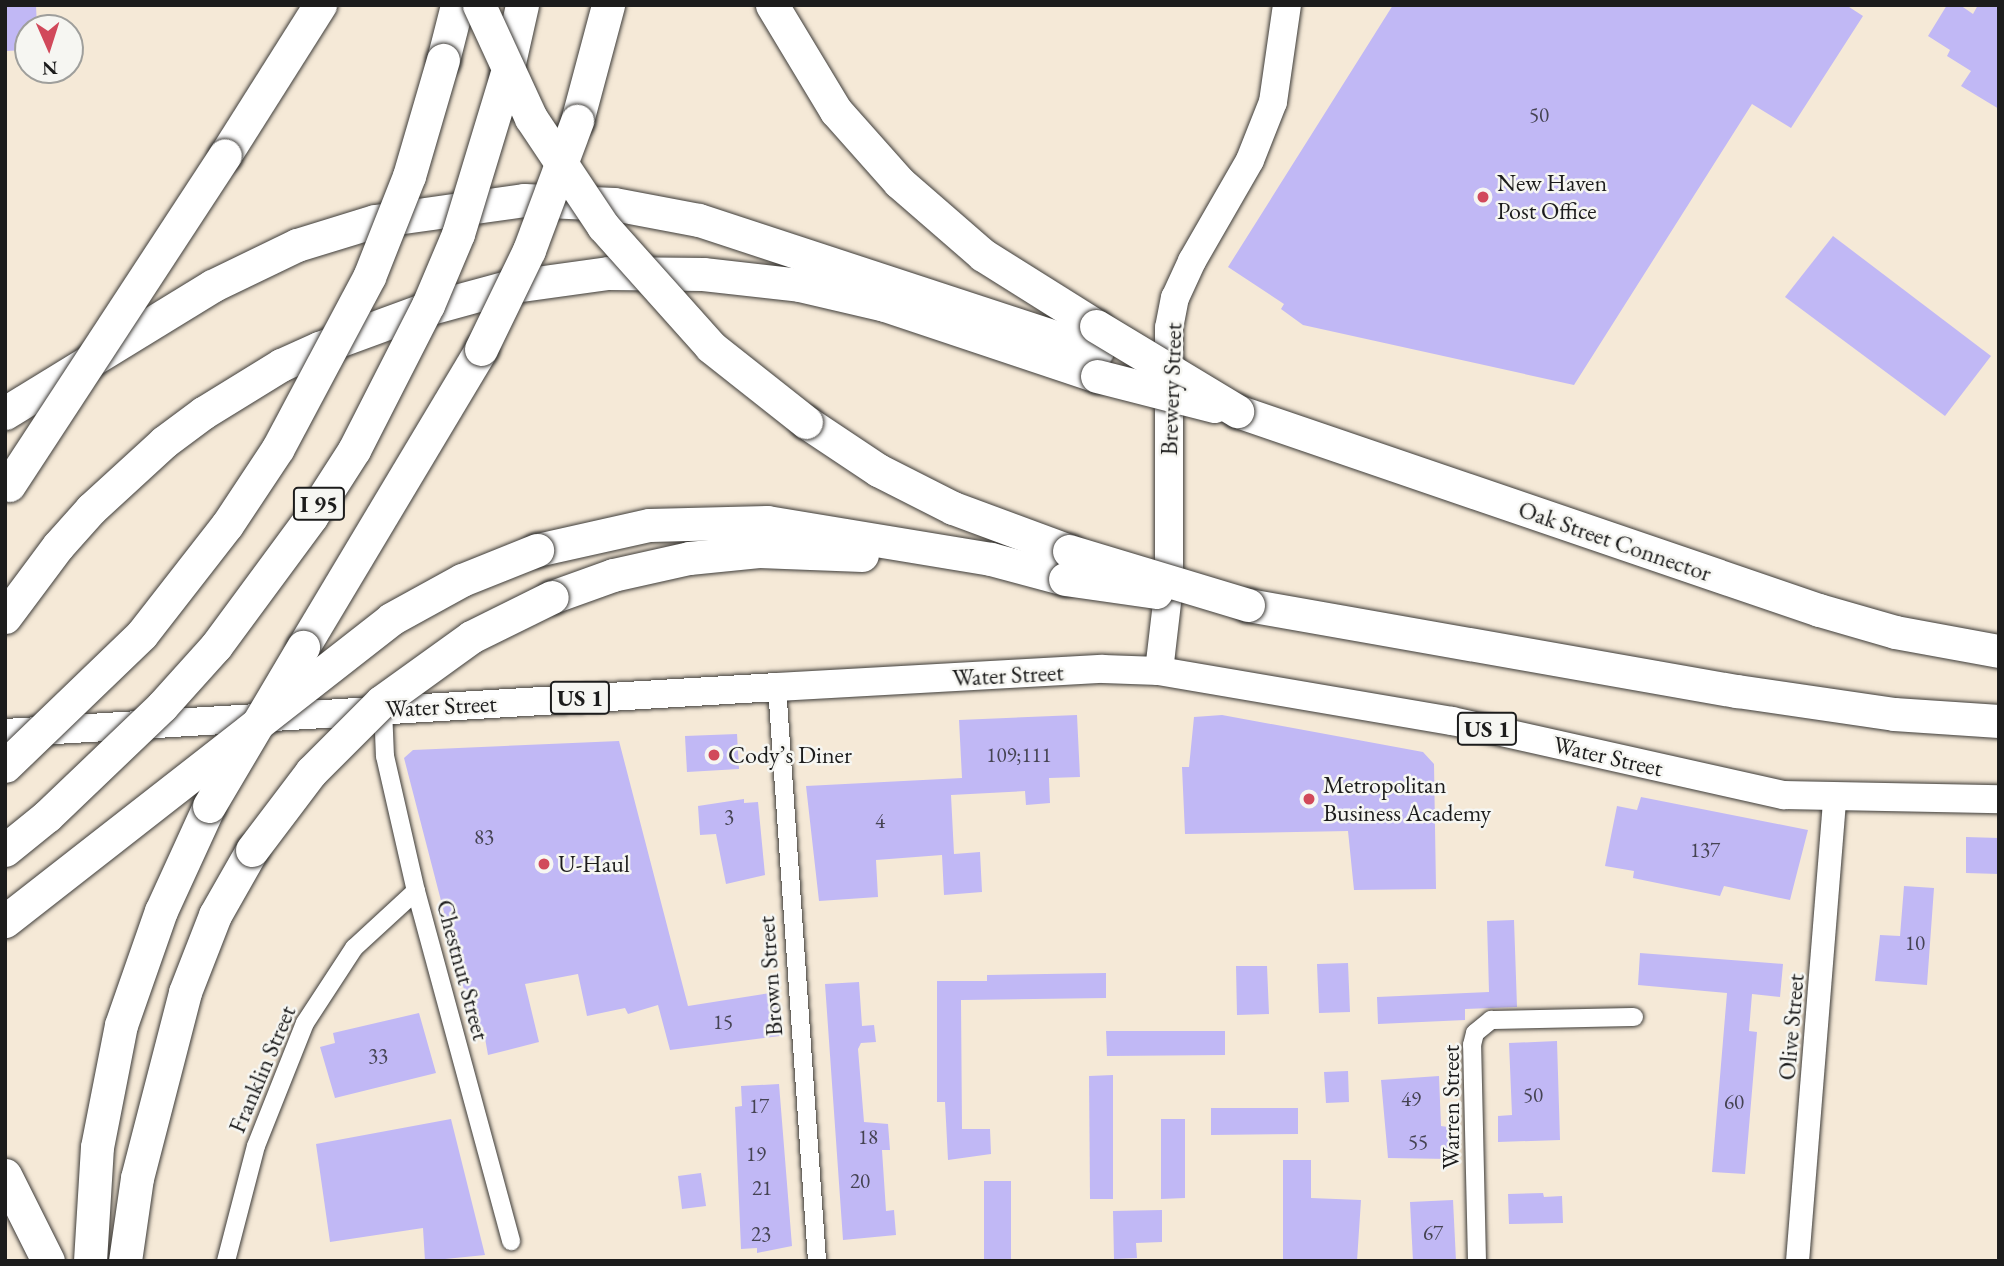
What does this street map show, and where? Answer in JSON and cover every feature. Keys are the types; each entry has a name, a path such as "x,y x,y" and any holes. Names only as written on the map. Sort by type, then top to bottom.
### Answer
{"highway":[{"path":"7,488 320,5"},
{"name":"I 95","path":"5,766 142,634 219,535 278,448 369,277 409,176 457,5"},
{"path":"479,5 531,118 603,226 711,347 806,422 878,470 1067,565"},
{"name":"I 95","path":"5,850 47,816 162,706 216,646 311,517 354,450 428,304 458,234 506,76 522,5"},
{"path":"90,1260 97,1147 116,1048 161,911 209,806 481,349 529,250 577,121 608,5"},
{"path":"772,5 836,111 899,182 1097,351"},
{"path":"5,413 212,286 297,245 375,220 524,200 614,204 699,220 1097,351 1237,411"},
{"path":"5,617 58,546 91,509 164,442 203,413 281,365 319,348 422,310 507,287 608,273 703,274 799,285 1097,351 1237,411"},
{"name":"Oak Street Connector","path":"1237,411 1819,610 1895,632 1999,652"},
{"path":"5,921 391,619 462,580 537,550 649,525 767,522 991,559 1067,565 1248,605 1737,691 1894,714 1999,721"},
{"path":"125,1261 148,1128 184,992 215,915 252,850 311,772 391,693 497,622 552,597 649,566 759,551 830,552 991,576 1067,565"},
{"path":"5,1175 47,1261"}],"main road":[{"name":"Brewery Street","path":"1159,671 1169,586 1169,328 1187,273 1250,160 1272,102 1287,5"},
{"name":"Water Street","path":"5,733 1103,669 1159,671 1452,721 1732,786 1834,799 1999,799"}],"street":[{"name":"Brown Street","path":"777,687 817,1261"},
{"name":"Chestnut Street","path":"383,709 385,756 416,891 511,1241"},
{"name":"Olive Street","path":"1797,1261 1834,799"},
{"name":"Franklin Street","path":"226,1261 256,1146 305,1023 354,948 416,891"},
{"name":"Warren Street","path":"1477,1261 1472,1045 1475,1033 1491,1020 1634,1017"}],"building":[{"path":"5,5 36,5 36,14 14,14 14,51 5,51"},
{"name":"New Haven Post Office","path":"1393,5 1846,5 1863,16 1791,128 1752,104 1574,385 1303,325 1281,309 1284,304 1228,267"},
{"path":"1947,5 1960,5 1973,14 1978,5 1999,5 1999,109 1961,86 1971,71 1947,56 1950,50 1928,36"},
{"path":"1833,236 1991,356 1945,416 1785,297"},
{"path":"1077,715 1080,777 1049,778 1050,803 1026,805 1025,791 951,795 954,854 980,852 982,892 944,895 942,855 876,860 878,897 819,901 806,786 962,778 959,720"},
{"name":"Metropolitan Business Academy","path":"1222,715 1423,752 1434,764 1436,889 1354,890 1348,831 1185,834 1182,767 1189,767 1194,717"},
{"path":"737,734 739,769 687,772 685,736"},
{"path":"619,741 688,1006 777,992 780,1036 670,1050 658,1005 628,1014 625,1008 587,1016 578,974 525,984 539,1042 488,1055 483,1027 474,1028 404,758 413,750"},
{"path":"1641,797 1808,830 1790,900 1724,886 1720,896 1633,878 1634,871 1605,866 1617,806 1637,810"},
{"path":"744,799 744,803 758,802 765,875 726,884 716,834 700,835 698,806"},
{"path":"1966,837 1999,838 1999,874 1966,873"},
{"path":"1904,886 1934,888 1927,985 1875,981 1880,935 1900,936"},
{"path":"1514,920 1517,1007 1465,1009 1465,1020 1378,1024 1377,997 1489,992 1487,921"},
{"path":"1640,953 1783,964 1780,997 1752,994 1749,1031 1757,1032 1745,1174 1712,1172 1727,993 1638,985"},
{"path":"1348,963 1350,1012 1319,1013 1317,964"},
{"path":"1236,966 1267,966 1269,1014 1237,1015"},
{"path":"1106,973 1106,998 961,1000 962,1129 990,1129 991,1154 948,1160 945,1102 937,1102 937,981 987,981 987,975"},
{"path":"859,982 862,1026 874,1025 876,1042 861,1043 858,1049 864,1122 888,1124 890,1150 882,1150 886,1211 894,1210 896,1235 843,1240 825,984"},
{"path":"419,1013 436,1073 335,1098 320,1047 335,1043 333,1033"},
{"path":"1106,1031 1225,1031 1225,1055 1107,1056"},
{"path":"1557,1041 1560,1140 1498,1142 1498,1116 1512,1115 1509,1043"},
{"path":"1348,1071 1349,1102 1326,1103 1324,1072"},
{"path":"1113,1075 1113,1199 1090,1199 1089,1076"},
{"path":"1439,1076 1441,1126 1448,1127 1449,1159 1388,1158 1381,1080"},
{"path":"779,1084 792,1246 757,1253 757,1248 741,1249 735,1107 742,1106 741,1086"},
{"path":"1211,1108 1298,1108 1298,1134 1211,1135"},
{"path":"451,1119 485,1255 425,1261 423,1228 330,1242 316,1144"},
{"path":"1161,1119 1185,1119 1185,1198 1161,1199"},
{"path":"1283,1160 1311,1160 1311,1198 1361,1200 1357,1261 1283,1261"},
{"path":"701,1173 706,1206 682,1209 678,1176"},
{"path":"984,1181 1011,1181 1011,1261 984,1261"},
{"path":"1543,1193 1544,1197 1562,1196 1563,1223 1509,1224 1508,1194"},
{"path":"1453,1200 1456,1261 1413,1261 1410,1202"},
{"path":"1162,1210 1162,1242 1136,1243 1137,1258 1114,1259 1113,1211"}],"place":[{"name":"New Haven Post Office","path":"1483,197"},
{"name":"Cody’s Diner","path":"714,755"},
{"name":"Metropolitan Business Academy","path":"1309,799"},
{"name":"U-Haul","path":"544,864"}]}
